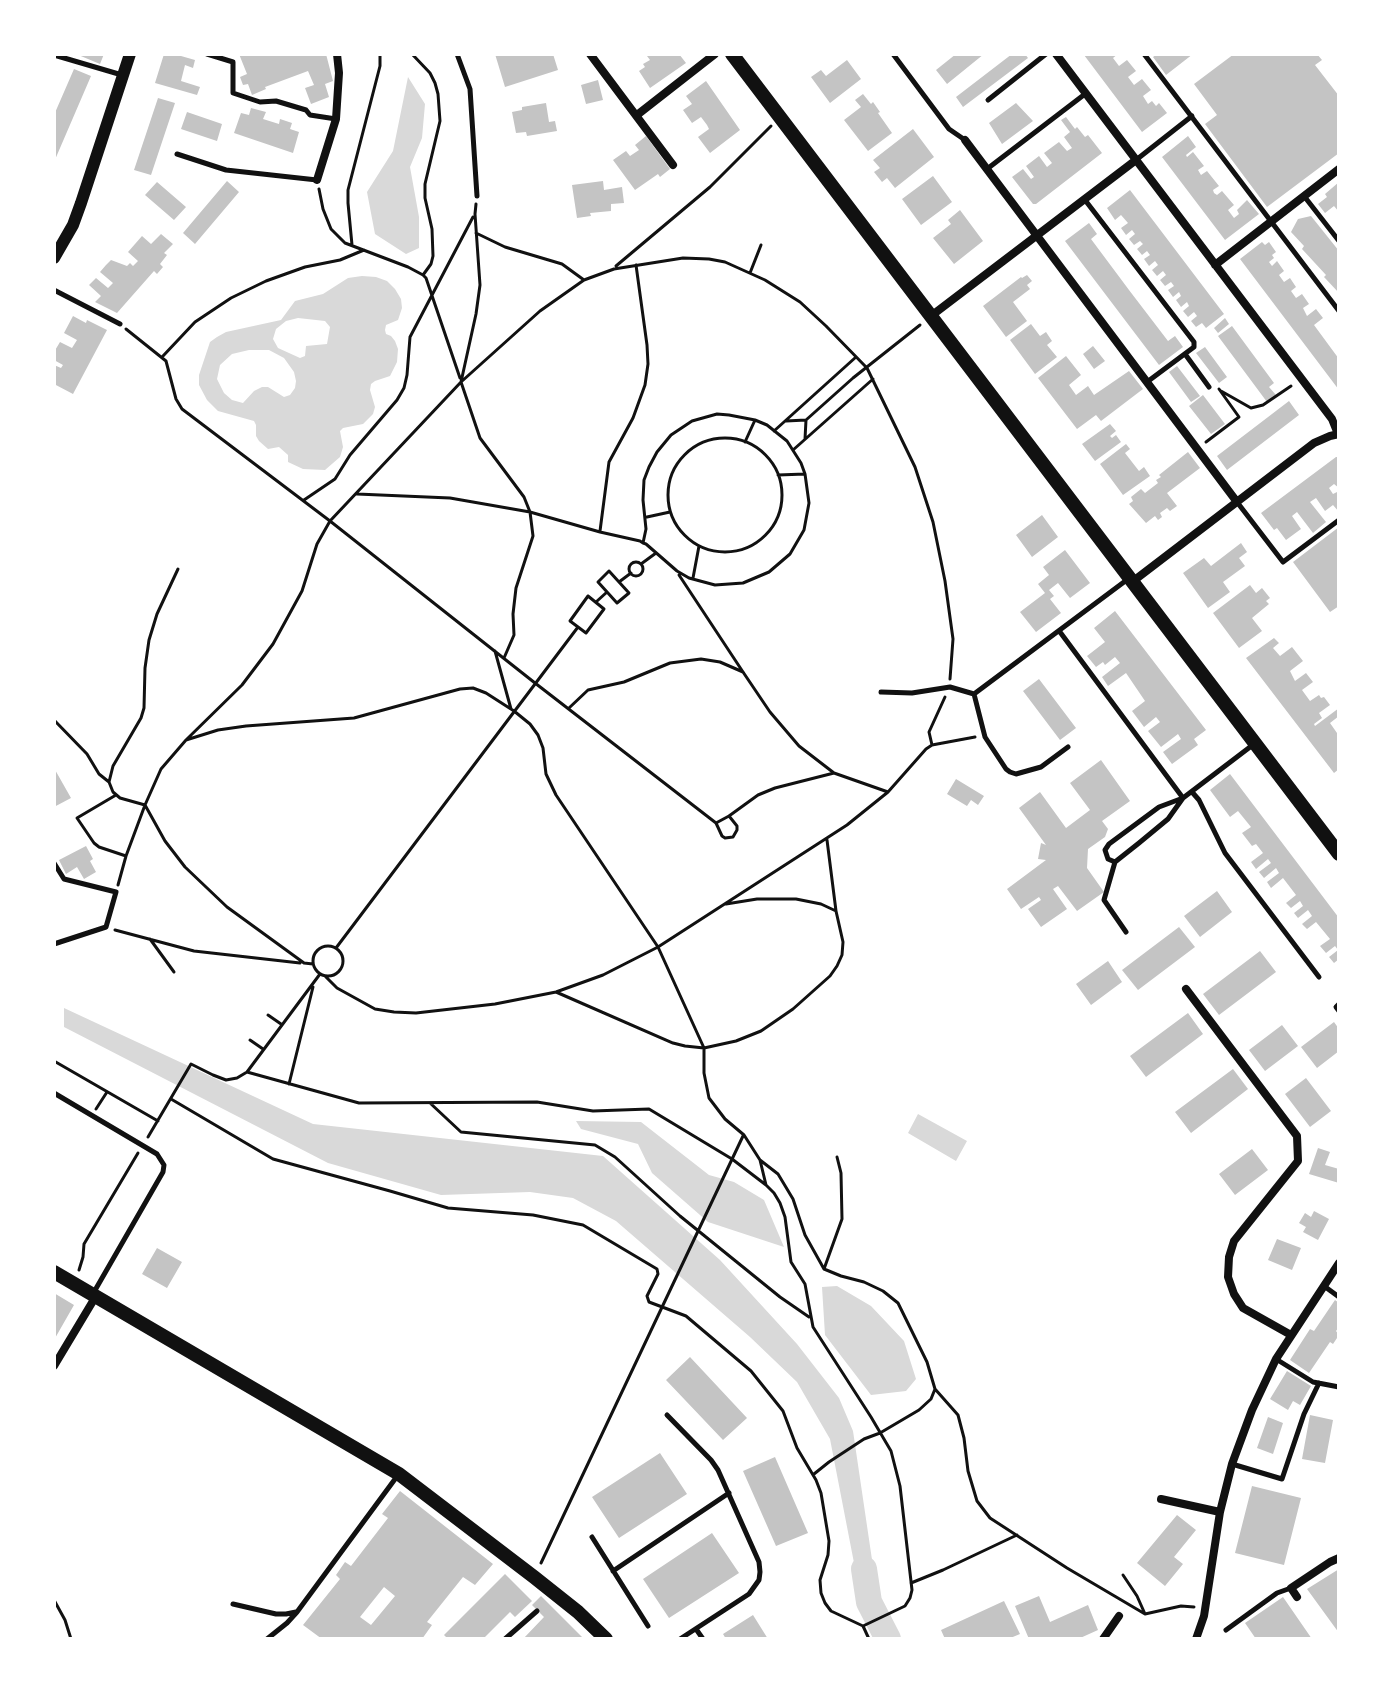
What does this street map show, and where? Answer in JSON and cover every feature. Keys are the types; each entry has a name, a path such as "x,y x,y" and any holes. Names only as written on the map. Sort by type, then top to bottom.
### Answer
{"main road":[{"path":"732,54 1339,854"},
{"path":"54,1272 399,1474 534,1577 550,1597 578,1612 606,1639"}],"street":[{"path":"54,258 73,225 130,54"},
{"path":"317,180 336,119 337,54"},
{"path":"590,54 673,165"},
{"path":"637,115 715,54"},
{"path":"1061,56 1332,419 1338,434 1314,443 1131,580"},
{"path":"965,140 1237,502"},
{"path":"931,316 1136,160"},
{"path":"1215,265 1339,169"},
{"path":"1186,989 1297,1136 1298,1161 1234,1241 1228,1277 1243,1308 1291,1335"},
{"path":"1196,1639 1205,1607 1220,1512 1232,1464 1252,1410 1276,1359 1339,1263"},
{"path":"54,1366 94,1295"},
{"path":"1161,1499 1220,1512"},
{"path":"1297,1597 1291,1588 1339,1558"},
{"path":"1103,1639 1119,1616"}],"lane":[{"path":"207,54 229,58 233,62 233,93 260,102 276,101 306,110 310,115 336,119"},
{"path":"457,54 470,89 477,196"},
{"path":"893,54 949,129 965,140"},
{"path":"988,100 1046,54"},
{"path":"1144,54 1339,311"},
{"path":"54,55 123,76"},
{"path":"987,169 1086,93"},
{"path":"1136,160 1192,116"},
{"path":"177,154 226,170 317,180"},
{"path":"1304,196 1339,241"},
{"path":"1084,199 1194,342 1194,347 1147,382"},
{"path":"54,290 120,324"},
{"path":"1185,354 1209,387"},
{"path":"1237,502 1283,562 1339,520"},
{"path":"974,694 1131,580"},
{"path":"1059,632 1183,798"},
{"path":"881,692 912,693 950,687 974,694"},
{"path":"974,694 984,734 1006,769 1016,774 1041,767 1068,747"},
{"path":"1115,862 1105,854 1109,844 1159,807 1192,792 1255,744"},
{"path":"1192,792 1225,853 1319,977"},
{"path":"1126,932 1104,900 1115,862 1168,819 1183,798"},
{"path":"54,863 64,879 116,892 106,927 54,944"},
{"path":"54,1093 143,1144 157,1154 164,1165 163,1172 94,1295"},
{"path":"1324,1286 1339,1297"},
{"path":"1276,1359 1319,1383 1339,1387"},
{"path":"1232,1464 1282,1479 1304,1414 1319,1383"},
{"path":"667,1415 718,1470 759,1562 759,1580 749,1594 680,1639"},
{"path":"267,1639 297,1612 399,1474"},
{"path":"613,1571 729,1493"},
{"path":"592,1537 648,1626"},
{"path":"1226,1630 1277,1593 1291,1588"},
{"path":"233,1604 276,1614 297,1612"},
{"path":"505,1639 537,1611"},
{"path":"696,1629 703,1639"}],"path":[{"path":"352,245 348,190 380,66 380,54"},
{"path":"412,54 435,83 440,121 425,184 426,211 434,244 431,264 423,275"},
{"path":"614,269 710,187 780,117"},
{"path":"317,180 331,229 345,243 423,275 433,295 480,438 524,497 530,512 533,536 516,588 514,635 504,658"},
{"path":"461,382 480,285 475,214 477,196"},
{"path":"304,500 335,479 350,455 397,400 407,375 410,337 475,214"},
{"path":"476,233 505,247 562,264 584,280"},
{"path":"750,273 761,245"},
{"path":"162,357 195,322 231,298 266,281 364,250"},
{"path":"116,892 126,856 161,769 242,685 273,644 302,591 317,544 330,521 461,382 540,311 584,280 636,265 683,258 709,259 750,273 800,302 867,368 915,467 933,522 945,581 953,639 950,687 929,732 932,745"},
{"path":"600,532 609,462 633,418 645,385 648,364 636,265"},
{"path":"786,421 806,420 931,316"},
{"path":"120,324 166,361 176,399 182,409 304,500 716,823 722,836 729,838 737,830 729,816"},
{"path":"774,431 856,357"},
{"path":"793,450 873,379"},
{"path":"1219,390 1251,408 1263,405 1301,379"},
{"path":"1197,448 1239,417 1216,385 1209,387"},
{"path":"357,494 450,498 530,512 643,543 677,571 693,579 715,585 743,583 769,572 790,554 804,530 809,503 805,474 793,450 767,425 755,420 729,415 692,421 671,435 657,452 644,480 646,535 643,543"},
{"path":"745,442 755,420"},
{"path":"805,439 806,420"},
{"path":"727,438 745,442 765,455 778,475 781,505 776,519 768,532 743,549 714,551 699,546 677,526 670,512 668,494 671,476 680,460 693,448 709,440 727,438"},
{"path":"778,475 805,474"},
{"path":"645,518 670,512"},
{"path":"693,579 699,546"},
{"path":"641,564 656,553"},
{"path":"631,564 641,564 640,574 636,576 631,573 631,564"},
{"path":"109,782 113,766 141,718 149,640 157,614 178,569"},
{"path":"609,571 629,593 617,603 607,592 598,582 609,571"},
{"path":"677,571 770,712 799,746 834,773 888,792"},
{"path":"619,582 631,573"},
{"path":"596,602 607,592"},
{"path":"588,596 596,602 604,609 586,633 570,621 588,596"},
{"path":"336,948 578,627"},
{"path":"495,651 513,710"},
{"path":"568,708 588,690 624,682 670,663 701,659 720,662 743,672"},
{"path":"186,740 218,730 246,726 354,718 460,689 473,688 486,693 513,710 538,735 546,774 556,795 658,947 704,1048 704,1073 709,1098 725,1119 744,1135 760,1160 766,1185"},
{"path":"54,720 87,754 116,795 145,805 165,841 185,867 227,907 304,963"},
{"path":"325,976 338,973 343,965 342,955 336,948 326,945 317,950 312,959 320,974 356,1000 375,1009 394,1012 495,1004 579,985 658,947 847,825 888,792 932,745 984,734"},
{"path":"716,823 758,795 834,773"},
{"path":"116,795 77,818 99,847 126,856"},
{"path":"556,992 673,1043 704,1048 736,1041 761,1031 793,1009 830,976 842,955 843,942 827,838"},
{"path":"723,904 757,899 796,899 836,911"},
{"path":"106,927 194,951 313,964"},
{"path":"150,939 174,972"},
{"path":"74,1283 82,1262 84,1244 190,1065 226,1080 247,1072 320,974"},
{"path":"289,1084 314,983"},
{"path":"268,1015 281,1024"},
{"path":"250,1040 263,1049"},
{"path":"54,1061 158,1121"},
{"path":"247,1072 359,1103 537,1102 593,1111 649,1109 732,1159 766,1185 774,1193 785,1217 791,1262 805,1284 813,1327 891,1451 900,1486 910,1598 905,1606 863,1626"},
{"path":"92,1115 107,1092"},
{"path":"171,1099 273,1159 448,1208 533,1215 583,1225 657,1269 658,1274 647,1296 651,1303 686,1316 751,1371 783,1411 797,1448 821,1493 829,1541 820,1580 821,1593 831,1611 863,1626 869,1639"},
{"path":"430,1103 461,1132 595,1145 615,1157 680,1216 812,1319"},
{"path":"534,1577 744,1135"},
{"path":"824,1269 842,1219 841,1173 837,1157"},
{"path":"760,1160 778,1174 793,1199 805,1235 824,1269 883,1291 898,1303 927,1362 935,1389 958,1415 977,1501 990,1518 1145,1614 1181,1606 1205,1607"},
{"path":"813,1475 864,1439 919,1410 931,1399 935,1389"},
{"path":"911,1583 1017,1535"},
{"path":"1123,1575 1145,1614"},
{"path":"54,1600 71,1639"}],"shaded area":[{"path":"408,77 425,104 422,138 410,167 419,217 419,248 406,254 375,234 367,192 393,151"},
{"path":"376,277 387,281 401,299 398,320 386,325 385,330 398,349 397,362 390,376 371,384 375,407 373,414 363,424 340,431 343,447 340,457 325,470 303,469 288,462 288,455 279,447 268,449 259,441 254,421 218,411 199,385 199,375 210,342 217,337 226,332 281,320 295,301 323,294 348,278","holes":["298,318 325,321 330,327 327,344 306,346 305,356 300,358 278,348 273,339 276,329 286,321","269,350 284,358 296,381 290,395 284,397 268,387 262,387 243,403 232,400 224,393 217,379 220,365 232,354"]},
{"path":"64,1008 313,1124 603,1156 720,1260 797,1344 839,1398 853,1431 875,1580 869,1602 861,1599 830,1439 797,1382 616,1221 573,1198 530,1192 441,1195 328,1163 64,1027"},
{"path":"918,1114 967,1141 956,1161 908,1133"},
{"path":"576,1121 641,1122 709,1175 734,1182 764,1200 784,1247 708,1222 652,1173 638,1144 581,1129"},
{"path":"837,1286 871,1306 904,1341 916,1379 906,1391 871,1395 825,1335 822,1287"}],"building":[{"path":"76,54 104,54 100,64"},
{"path":"164,54 195,60 193,68 185,65 181,81 200,87 197,95 155,83"},
{"path":"239,54 326,54 333,81 325,84 329,97 311,104 305,88 314,85 308,71 252,95 248,84 243,85 240,77 247,74"},
{"path":"495,54 553,54 558,70 505,87"},
{"path":"679,54 686,63 650,88 639,71 650,60 647,56"},
{"path":"956,54 984,54 947,84 936,70"},
{"path":"1012,54 1025,54 1028,58 963,107 956,97"},
{"path":"1085,54 1118,54 1113,58 1119,66 1127,60 1136,71 1128,77 1134,85 1142,79 1151,90 1143,96 1148,104 1152,101 1156,106 1159,103 1167,113 1142,132"},
{"path":"1157,54 1193,54 1166,75 1153,57"},
{"path":"1234,54 1317,54 1322,60 1315,65 1339,96 1339,153 1267,207 1205,124 1217,115 1194,84"},
{"path":"847,60 861,79 830,103 811,77 821,70 826,76"},
{"path":"74,69 91,76 54,162 54,115"},
{"path":"598,80 603,100 586,104 581,85"},
{"path":"706,81 740,130 710,153 698,137 709,129 707,125 701,117 692,123 683,110 692,104 686,96"},
{"path":"863,94 871,104 873,102 892,133 868,151 844,120 861,107 855,100"},
{"path":"158,98 175,103 151,175 134,170"},
{"path":"546,103 549,122 555,121 557,131 527,136 526,132 516,133 512,112"},
{"path":"1016,103 1033,121 1002,144 989,123"},
{"path":"251,108 266,112 263,119 279,124 280,119 292,123 290,129 299,132 293,153 234,133 241,113 249,115"},
{"path":"187,112 222,124 217,141 181,129"},
{"path":"1066,117 1075,129 1077,127 1085,137 1088,135 1102,153 1033,204 1012,177 1023,169 1031,179 1034,177 1026,166 1039,156 1047,167 1052,163 1044,153 1059,142 1067,151 1072,148 1064,137 1070,132 1061,120"},
{"path":"913,129 934,157 895,188 887,178 882,182 874,172 880,168 873,160"},
{"path":"646,136 670,169 635,190 613,160 626,151 630,156 639,150 635,145"},
{"path":"1188,136 1196,147 1187,157 1193,152 1204,166 1198,170 1201,175 1207,171 1219,186 1213,190 1214,193 1217,195 1222,191 1234,205 1228,210 1234,218 1247,200 1259,214 1225,240 1162,157"},
{"path":"933,176 952,202 921,225 902,199"},
{"path":"227,181 239,192 195,244 183,233"},
{"path":"603,181 604,190 622,187 624,203 611,204 611,211 577,218 572,185"},
{"path":"157,182 186,207 174,220 145,195"},
{"path":"1339,182 1339,212 1334,206 1325,213 1318,204"},
{"path":"1130,190 1224,314 1206,328 1202,323 1196,327 1191,321 1197,316 1194,312 1188,317 1183,311 1189,306 1187,302 1181,307 1176,300 1181,296 1179,292 1173,297 1168,290 1174,286 1171,282 1165,286 1160,280 1166,275 1163,271 1157,276 1152,270 1158,265 1155,261 1149,266 1144,259 1150,255 1147,251 1142,255 1137,249 1143,244 1140,241 1134,245 1129,239 1135,234 1132,230 1126,235 1121,228 1128,223 1121,215 1115,220 1107,208"},
{"path":"960,210 983,241 954,264 933,238 951,224 948,220"},
{"path":"1311,216 1339,251 1339,293 1291,232 1298,219"},
{"path":"1089,223 1097,234 1091,239 1129,290 1168,341 1175,336 1183,347 1159,365 1065,241"},
{"path":"161,234 173,244 164,253 167,255 160,264 163,267 157,274 154,271 117,313 95,302 101,296 89,285 96,278 108,288 113,283 100,272 106,265 111,260 133,266 138,261 128,252 142,236 151,244"},
{"path":"1262,242 1265,245 1269,242 1276,252 1269,262 1272,266 1277,261 1284,271 1279,275 1284,282 1290,278 1296,287 1291,291 1296,298 1302,294 1309,304 1303,308 1307,316 1316,309 1323,318 1314,325 1339,359 1339,390 1240,259"},
{"path":"1027,275 1032,281 1027,285 1030,289 1013,302 1027,321 1006,337 983,306"},
{"path":"73,316 107,330 73,394 54,384 54,365 61,368 63,365 54,360 54,352 60,342 72,348 77,340 64,333"},
{"path":"1225,318 1229,324 1218,333 1214,328"},
{"path":"1031,324 1040,336 1046,332 1052,341 1047,345 1057,357 1035,374 1010,340"},
{"path":"1232,326 1274,383 1269,387 1276,395 1267,402 1218,336"},
{"path":"1093,346 1105,361 1094,369 1083,354"},
{"path":"1205,347 1227,377 1219,383 1196,353"},
{"path":"1066,356 1081,375 1069,385 1076,395 1088,386 1094,395 1129,371 1143,389 1101,421 1096,415 1077,429 1038,378"},
{"path":"1177,366 1200,396 1191,402 1169,372"},
{"path":"1203,395 1225,424 1211,434 1189,406"},
{"path":"1289,401 1299,415 1227,470 1217,456"},
{"path":"1110,424 1116,431 1110,436 1116,435 1121,442 1095,461 1082,444"},
{"path":"1126,444 1130,449 1125,453 1139,471 1144,467 1150,476 1123,495 1100,464"},
{"path":"1188,452 1200,468 1167,493 1177,506 1160,513 1162,517 1158,520 1155,516 1146,523 1129,504 1133,501 1131,497 1141,489 1145,493 1158,483 1159,475"},
{"path":"1339,457 1339,488 1334,484 1329,488 1333,494 1337,492 1339,495 1339,512 1333,505 1325,511 1316,498 1310,502 1326,522 1313,533 1297,512 1292,516 1301,529 1286,540 1261,513"},
{"path":"1042,515 1058,537 1032,557 1016,535"},
{"path":"1339,527 1339,606 1330,612 1293,562"},
{"path":"1241,543 1247,552 1239,558 1245,566 1223,582 1230,592 1208,608 1183,573 1204,558 1211,566"},
{"path":"1065,550 1090,583 1070,598 1058,583 1049,590 1054,596 1050,599 1061,613 1036,632 1020,612 1045,593 1038,584 1049,575 1043,567"},
{"path":"1250,585 1256,593 1262,588 1270,598 1266,601 1269,604 1252,618 1262,631 1239,648 1213,613"},
{"path":"1115,611 1206,730 1194,739 1198,745 1172,764 1163,752 1181,739 1178,734 1161,747 1148,731 1160,722 1156,717 1144,727 1132,711 1145,701 1126,673 1108,686 1102,677 1120,663 1115,657 1105,665 1103,662 1096,667 1087,656 1105,642 1094,628"},
{"path":"1274,638 1279,643 1273,648 1280,656 1292,647 1303,661 1290,671 1295,681 1306,673 1313,682 1302,690 1310,701 1319,695 1330,705 1319,713 1322,718 1315,726 1339,708 1339,716 1330,723 1337,733 1339,731 1339,769 1334,773 1246,658"},
{"path":"1039,679 1076,728 1060,740 1023,691"},
{"path":"1101,760 1130,801 1102,821 1108,829 1105,837 1088,849 1087,868 1104,892 1077,911 1058,886 1053,889 1067,909 1041,927 1028,909 1041,900 1039,897 1021,909 1007,889 1046,860 1038,859 1041,843 1046,845 1019,808 1040,792 1066,828 1090,810 1070,783"},
{"path":"54,768 71,798 54,807"},
{"path":"1230,774 1339,918 1339,959 1334,963 1329,957 1338,950 1335,946 1326,953 1320,946 1330,939 1316,922 1307,929 1302,924 1312,916 1308,910 1298,918 1294,913 1303,906 1300,901 1291,908 1286,903 1296,895 1283,878 1271,888 1267,882 1279,873 1276,868 1264,878 1259,872 1271,863 1268,859 1256,869 1251,862 1263,853 1256,844 1252,846 1242,833 1251,827 1238,811 1230,817 1210,790"},
{"path":"956,779 984,796 978,805 971,800 967,806 947,794"},
{"path":"86,846 96,872 84,879 77,867 66,874 59,860"},
{"path":"1217,891 1232,912 1200,937 1184,916"},
{"path":"1179,927 1195,947 1138,990 1122,970"},
{"path":"1260,951 1276,972 1219,1015 1203,994"},
{"path":"1108,961 1122,982 1091,1005 1076,984"},
{"path":"1188,1013 1203,1034 1146,1077 1130,1056"},
{"path":"1334,1022 1339,1029 1339,1051 1317,1068 1301,1047"},
{"path":"1282,1025 1298,1046 1265,1071 1249,1050"},
{"path":"1233,1069 1248,1089 1191,1133 1175,1112"},
{"path":"1306,1078 1331,1111 1310,1127 1285,1094"},
{"path":"1318,1148 1330,1152 1325,1165 1339,1169 1339,1183 1309,1174"},
{"path":"1252,1149 1268,1170 1235,1195 1219,1174"},
{"path":"1314,1211 1329,1219 1318,1240 1303,1232 1306,1227 1299,1223 1305,1213 1311,1217"},
{"path":"1277,1239 1301,1248 1292,1270 1268,1260"},
{"path":"157,1248 182,1262 167,1288 142,1274"},
{"path":"54,1293 74,1305 54,1340"},
{"path":"1335,1300 1339,1303 1339,1327 1336,1331 1339,1335 1333,1344 1330,1342 1309,1373 1290,1360 1310,1329 1314,1331"},
{"path":"690,1357 747,1418 723,1440 666,1380"},
{"path":"1287,1371 1311,1386 1300,1405 1293,1401 1288,1410 1270,1399"},
{"path":"1310,1415 1333,1420 1325,1463 1302,1459"},
{"path":"1268,1417 1283,1423 1273,1454 1257,1448"},
{"path":"660,1453 687,1494 619,1538 592,1497"},
{"path":"775,1457 808,1533 776,1546 743,1471"},
{"path":"1252,1486 1301,1498 1284,1565 1235,1553"},
{"path":"400,1491 493,1564 475,1585 463,1577 427,1622 432,1625 422,1639 322,1639 303,1625 340,1579 336,1575 345,1562 351,1566 388,1518 382,1514","holes":["384,1587 395,1596 371,1625 360,1617"]},
{"path":"1177,1515 1196,1530 1174,1557 1183,1564 1165,1586 1137,1563"},
{"path":"712,1533 739,1573 669,1618 643,1579"},
{"path":"1339,1569 1339,1633 1307,1589"},
{"path":"505,1574 532,1601 515,1617 510,1612 483,1639 448,1639 444,1635"},
{"path":"541,1596 584,1639 523,1639 544,1617 532,1605"},
{"path":"1039,1596 1050,1622 1088,1605 1098,1630 1078,1639 1029,1639 1015,1606"},
{"path":"1283,1597 1312,1639 1256,1639 1245,1623"},
{"path":"1004,1601 1020,1634 1008,1639 945,1639 941,1630"},
{"path":"753,1615 768,1639 726,1639 723,1634"}],"waterway":[{"path":"864,1569 869,1602 888,1639"}]}
